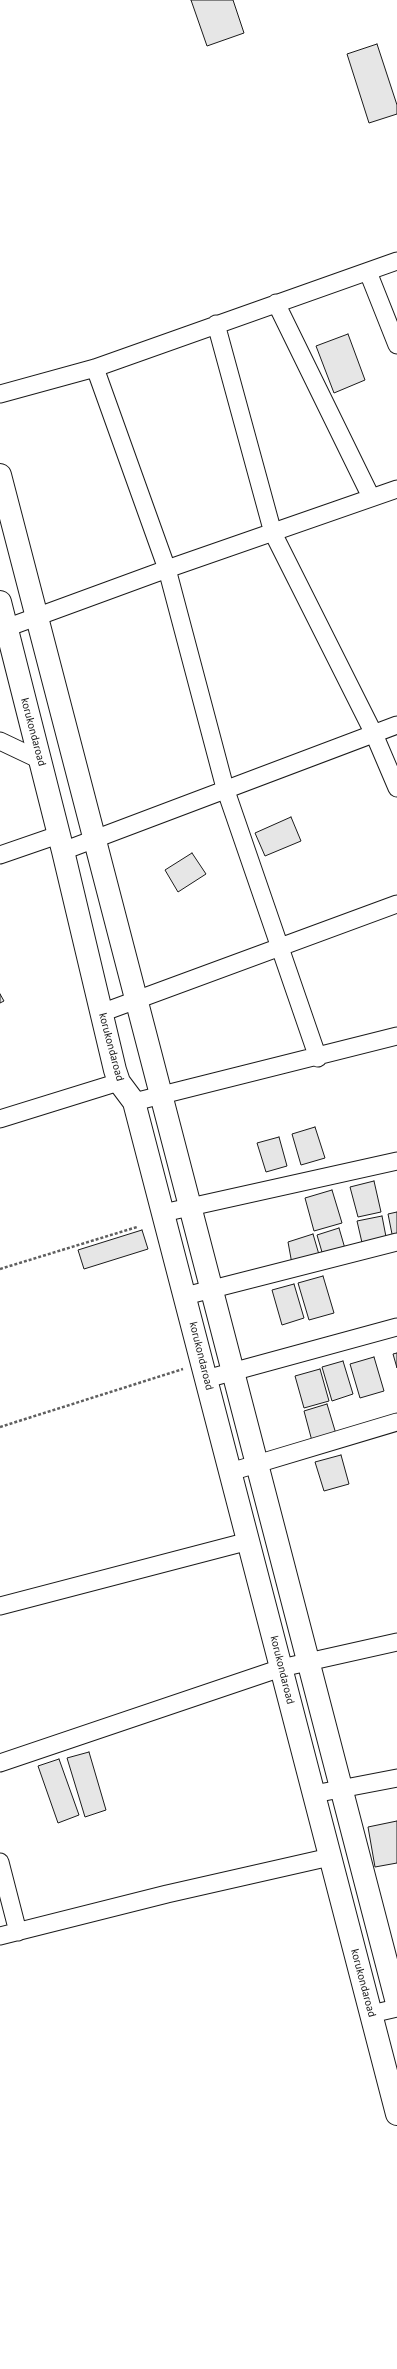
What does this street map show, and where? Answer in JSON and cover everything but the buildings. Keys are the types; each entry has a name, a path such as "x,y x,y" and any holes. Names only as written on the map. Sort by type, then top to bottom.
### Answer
{"main road":[{"path":"0,475 397,2003"},
{"name":"korukondaroad","path":"0,602 61,843 119,1082 134,1102 397,2114"}],"street":[{"path":"0,394 95,368 397,261"},
{"path":"368,272 397,344"},
{"path":"276,303 371,497"},
{"path":"216,324 273,533 374,734 397,788"},
{"path":"95,368 168,569 225,788 318,1058"},
{"path":"6,628 168,569 397,489"},
{"path":"0,855 61,843 95,839 225,788 397,725"},
{"path":"0,741 40,760"},
{"path":"102,1013 396,908"},
{"path":"134,1102 318,1058 397,1036"},
{"path":"0,1119 119,1082"},
{"path":"164,1214 397,1161"},
{"path":"185,1296 397,1242"},
{"path":"204,1370 233,1371 397,1327"},
{"path":"230,1472 397,1422"},
{"path":"0,1606 249,1541"},
{"path":"0,1763 281,1668 397,1642"},
{"path":"314,1794 397,1778"},
{"path":"0,1936 330,1857"},
{"path":"0,1862 18,1932"},
{"path":"371,2014 397,2008"}],"path":[{"path":"0,1270 137,1227"},
{"path":"0,1427 204,1370"}]}
